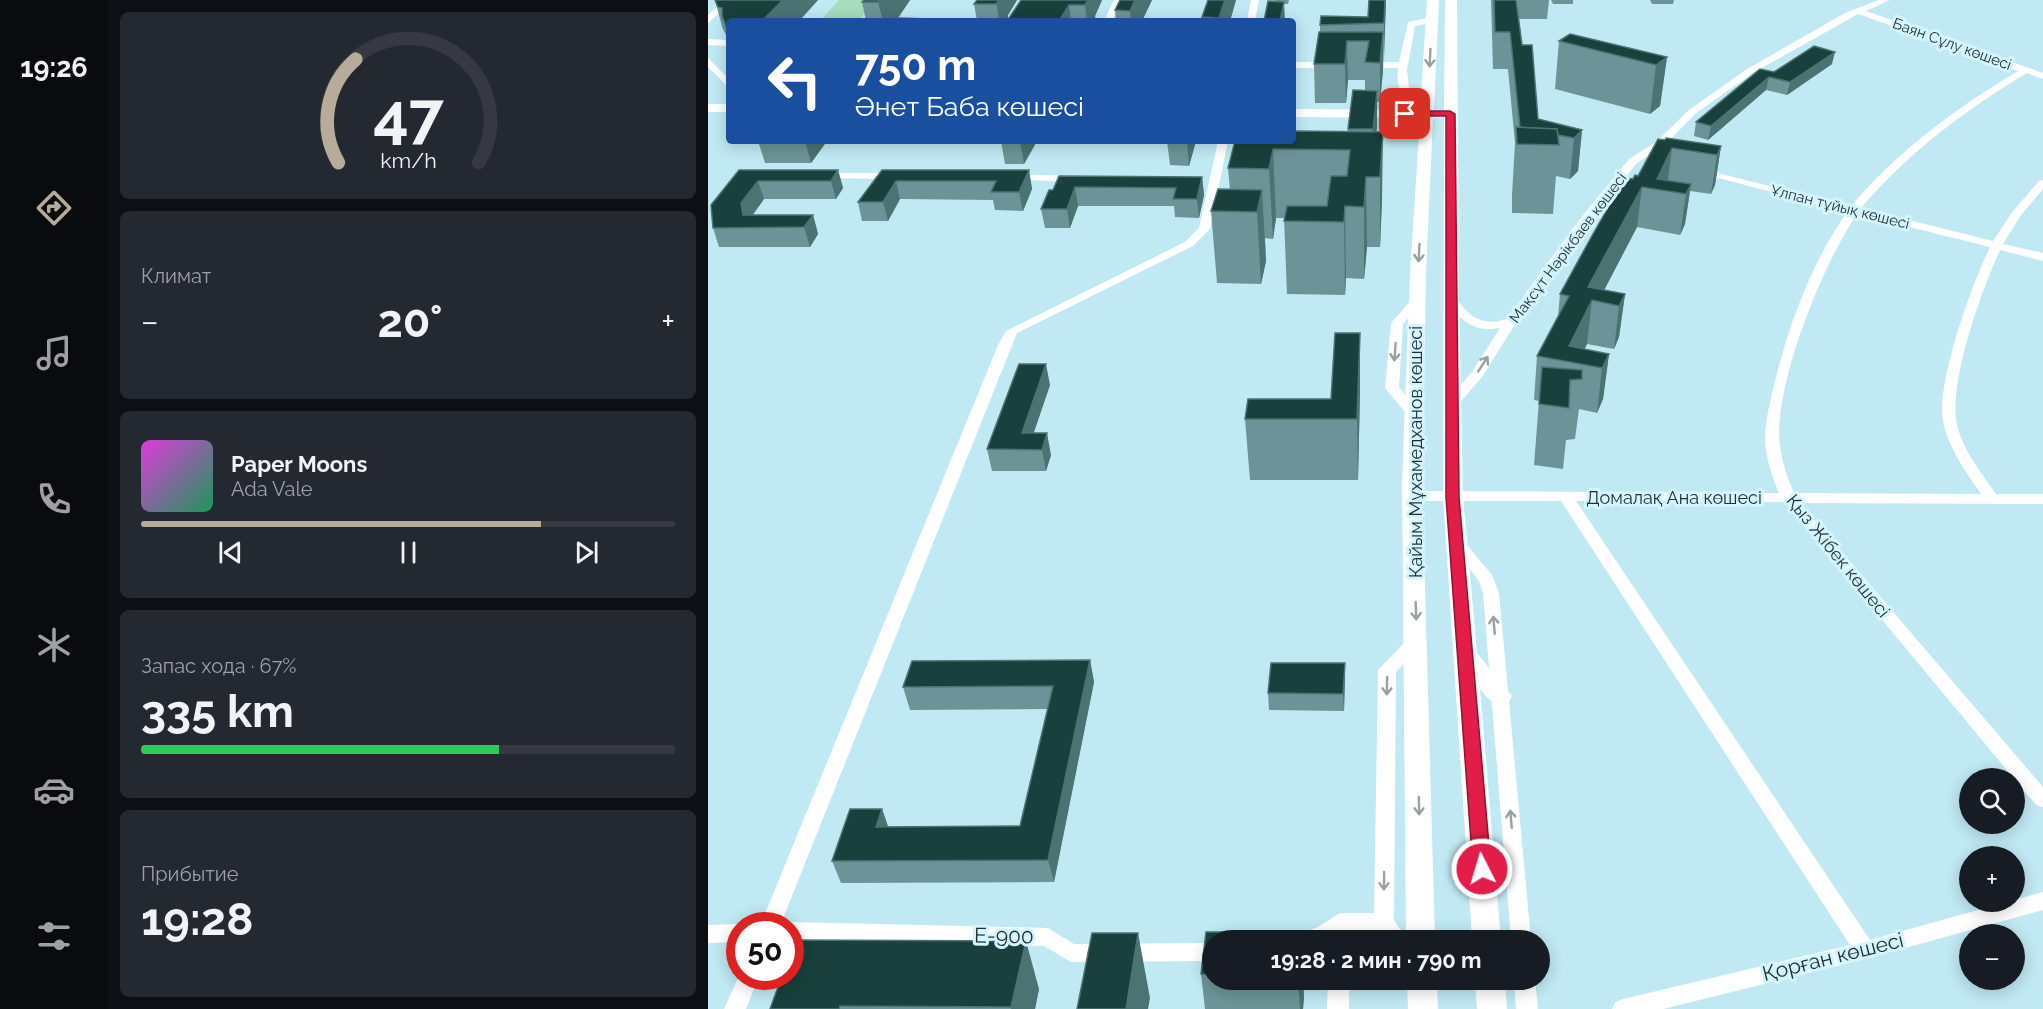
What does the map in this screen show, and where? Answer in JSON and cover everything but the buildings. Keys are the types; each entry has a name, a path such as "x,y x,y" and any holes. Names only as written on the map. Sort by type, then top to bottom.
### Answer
{"main road":[{"name":"Қайым Мұхамедханов көшесі","path":"1421,930 1414,496 1415,415 1417,301 1433,0"},
{"name":"Қайым Мұхамедханов көшесі","path":"1451,0 1450,297 1453,497 1486,930"},
{"path":"1296,113 1427,107 1450,114"},
{"path":"708,108 726,108"},
{"path":"1465,655 1500,696"},
{"path":"1423,990 1424,1009"},
{"path":"1491,990 1492,1009"}],"street":[{"path":"708,20 730,0"},
{"path":"1109,18 1118,0"},
{"path":"1252,18 1255,0"},
{"name":"Мақсұт Нәрікбаев көшесі","path":"1452,404 1477,374 1512,321 1584,222 1637,158 1660,144 1692,112 1750,71 1848,15 1886,0"},
{"name":"Баян Сұлу көшесі","path":"1860,12 2043,76"},
{"path":"1427,107 1402,88 1403,65 1411,24 1432,20"},
{"path":"708,42 726,43"},
{"path":"708,61 726,82"},
{"path":"1296,65 1403,65"},
{"name":"Қыз Жібек көшесі","path":"2026,70 1940,126 1911,151 1854,210 1810,292 1790,348 1773,417 1770,441 1789,499 2043,800"},
{"path":"776,912 1004,345 1012,331 1115,278 1171,255 1190,244 1204,229 1217,179 1223,144"},
{"path":"1637,158 1654,161"},
{"name":"Ұлпан тұйық көшесі","path":"1687,169 2043,257"},
{"path":"807,176 913,176"},
{"path":"994,177 1086,179"},
{"path":"1992,499 1968,461 1949,417 1951,390 1970,311 1996,245 2043,183"},
{"path":"1450,297 1465,320 1480,325 1498,326 1512,321"},
{"path":"1415,415 1392,388 1397,323 1417,301"},
{"name":"Домалақ Ана көшесі","path":"1414,496 2043,499"},
{"path":"1566,497 1865,950"},
{"path":"1456,542 1486,579 1491,593 1520,930"},
{"path":"1390,930 1384,922 1388,670 1417,640"},
{"name":"Қорған көшесі","path":"1623,1009 1865,950 2043,901"},
{"path":"1345,930 1384,922"},
{"name":"E-900","path":"804,931 1048,937 1071,953 1202,952"},
{"path":"708,934 726,933"},
{"path":"735,1009 743,990"},
{"path":"1338,1009 1339,990"},
{"path":"1526,990 1527,1009"}],"green space":[{"path":"839,0 876,0 861,18 823,18"}],"route":[{"path":"1405,114 1450,114 1453,497 1482,869"}]}
